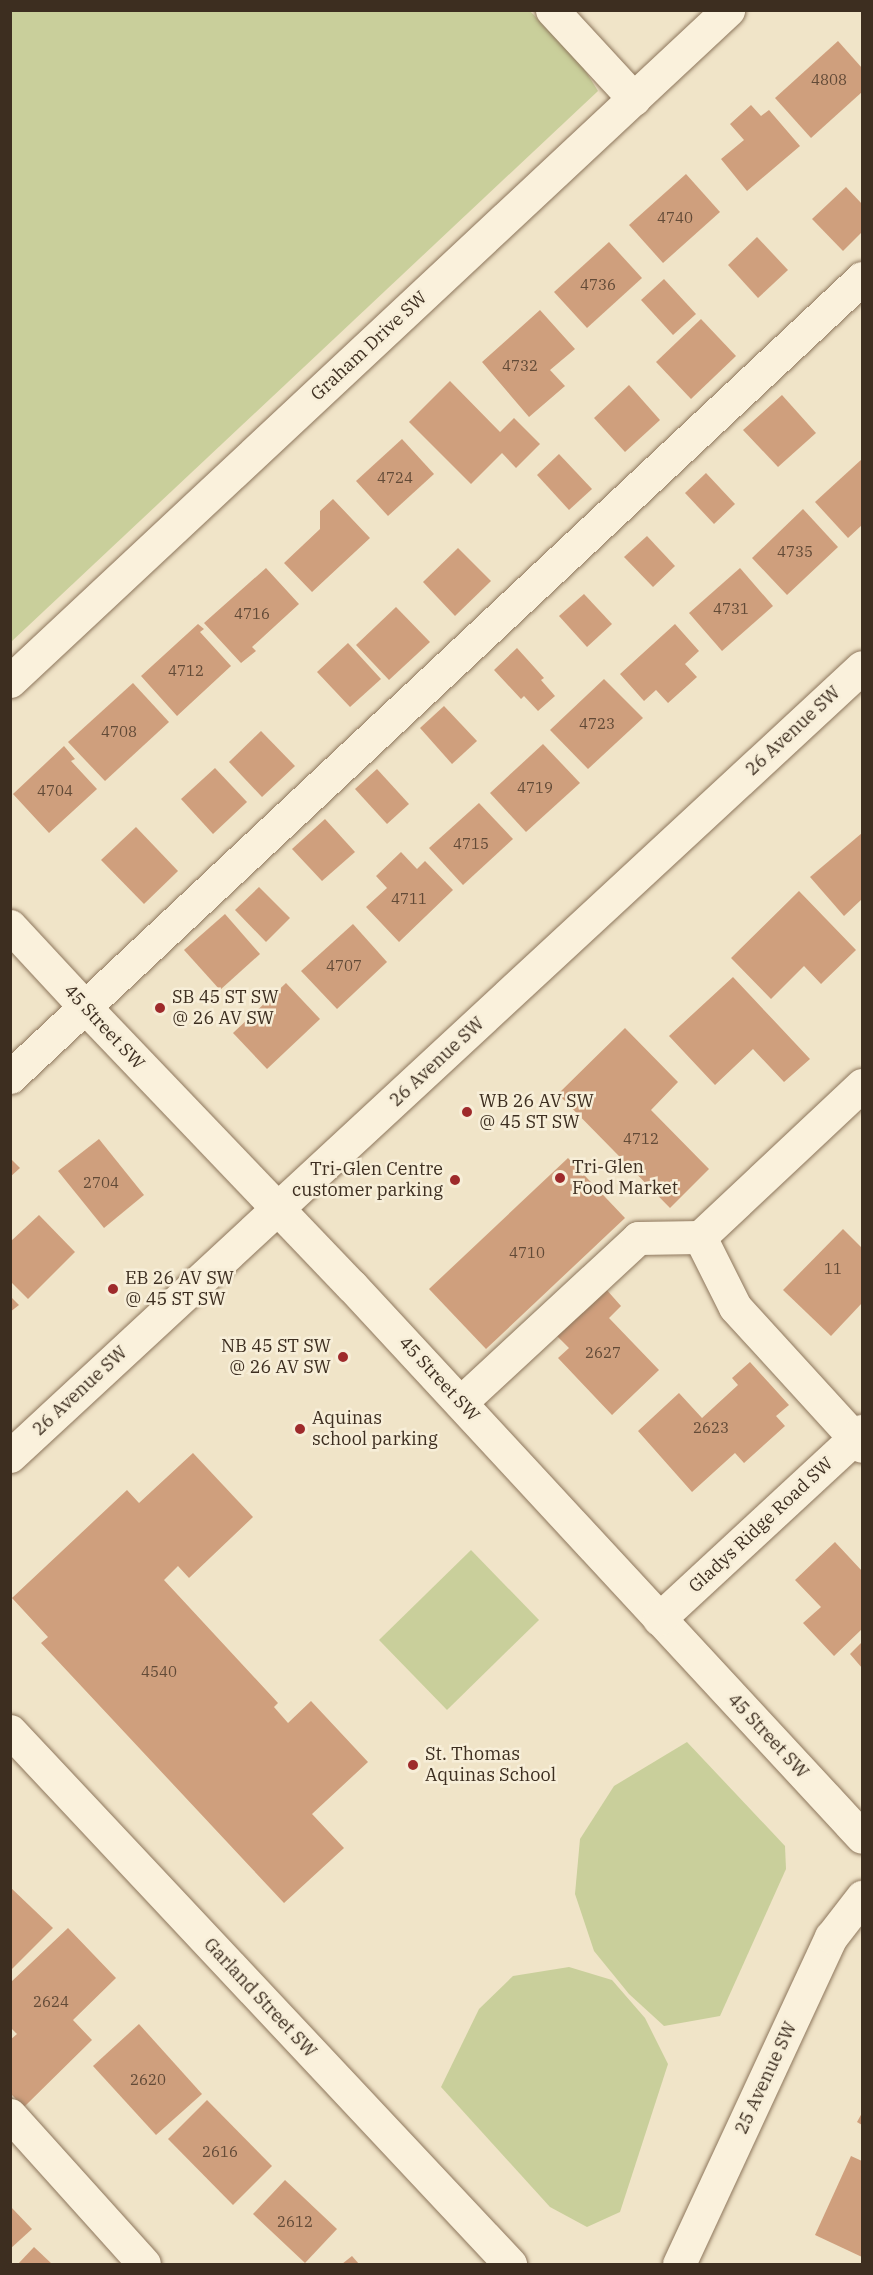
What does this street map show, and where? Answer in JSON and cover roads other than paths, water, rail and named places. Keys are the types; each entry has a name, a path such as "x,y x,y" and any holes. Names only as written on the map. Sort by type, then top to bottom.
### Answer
{"street":[{"path":"552,10 634,99"},
{"name":"Graham Drive SW","path":"10,681 728,10"},
{"path":"10,1077 862,278"},
{"name":"26 Avenue SW","path":"10,1456 862,667"},
{"name":"45 Street SW","path":"10,926 461,1402 862,1837"},
{"path":"461,1402 638,1238 700,1237 862,1085"},
{"path":"700,1237 735,1307 860,1439"},
{"name":"Gladys Ridge Road SW","path":"659,1619 860,1439"},
{"name":"Garland Street SW","path":"10,1731 510,2265"},
{"name":"25 Avenue SW","path":"679,2265 831,1937 862,1897"},
{"path":"10,2115 144,2265"}],"place":[{"name":"SB 45 ST SW @ 26 AV SW","path":"160,1008"},
{"name":"WB 26 AV SW @ 45 ST SW","path":"467,1112"},
{"name":"Tri-Glen Food Market","path":"560,1178"},
{"name":"Tri-Glen Centre customer parking","path":"455,1180"},
{"name":"EB 26 AV SW @ 45 ST SW","path":"113,1289"},
{"name":"NB 45 ST SW @ 26 AV SW","path":"343,1357"},
{"name":"Aquinas school parking","path":"300,1429"},
{"name":"St. Thomas Aquinas School","path":"413,1765"}]}
